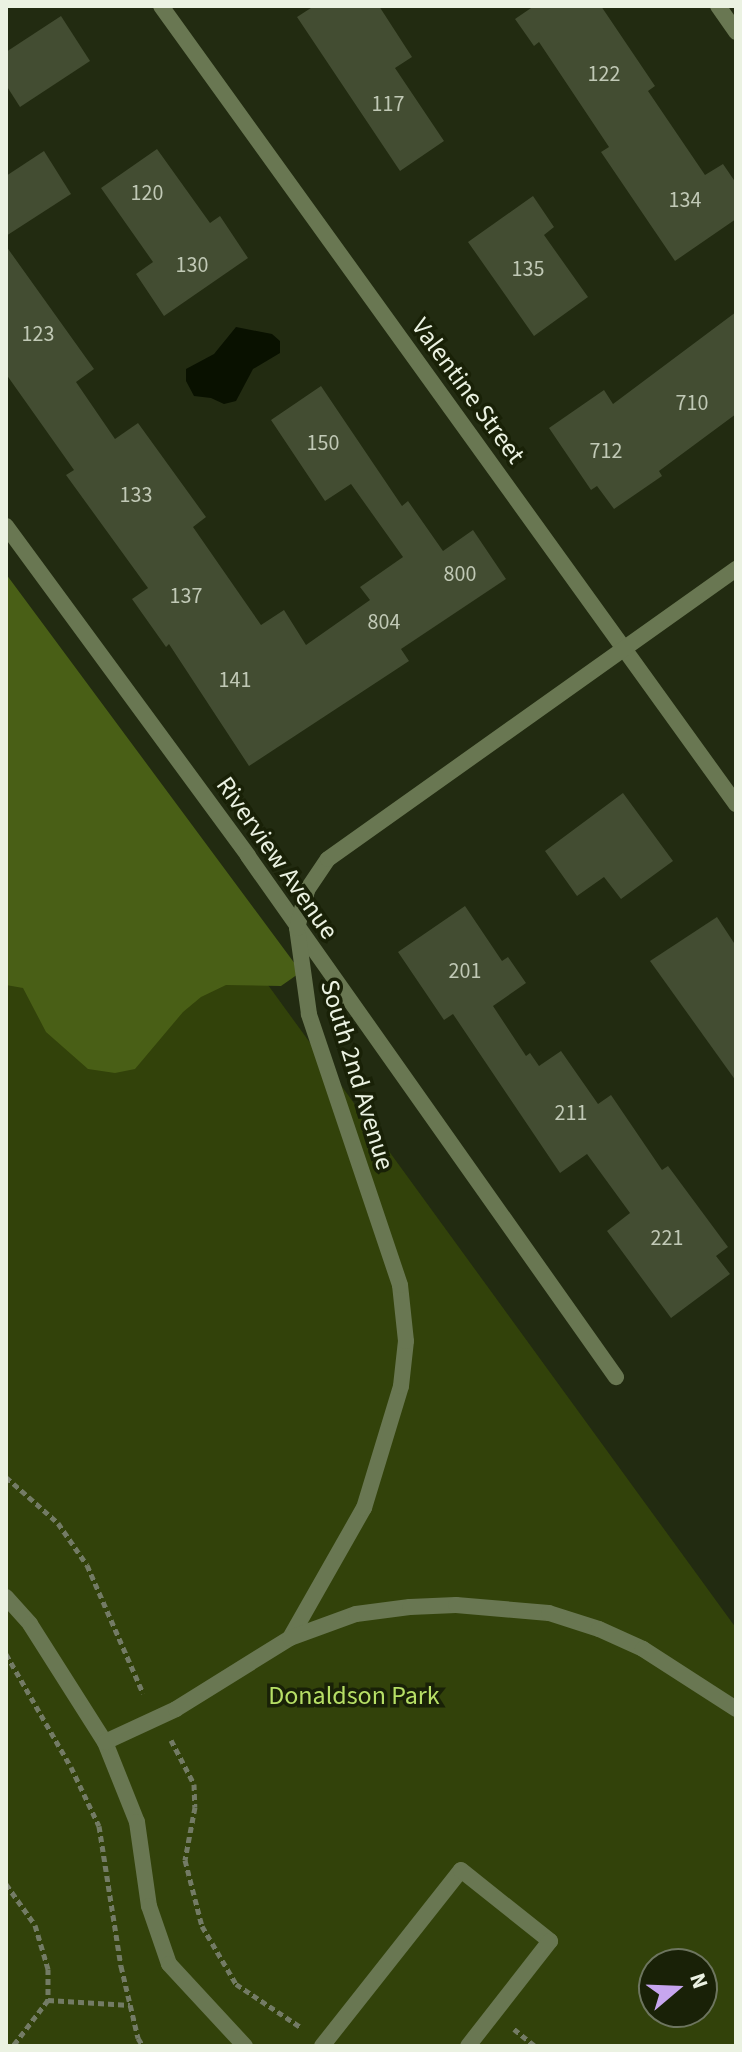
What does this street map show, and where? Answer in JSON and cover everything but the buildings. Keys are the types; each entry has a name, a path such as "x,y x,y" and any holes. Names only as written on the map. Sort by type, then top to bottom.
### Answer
{"street":[{"name":"Valentine Street","path":"161,6 736,804"},
{"path":"718,6 736,32"},
{"name":"Riverview Avenue","path":"6,526 616,1377"},
{"name":"South 2nd Avenue","path":"290,1638 364,1508 401,1386 406,1341 400,1285 309,1014 297,928 307,890 328,859 736,569"},
{"path":"6,1597 30,1624 105,1742 137,1822 149,1906 169,1964 245,2046"},
{"path":"105,1742 157,1718 290,1638 356,1614 410,1607 481,1606 549,1613 599,1629 643,1649 736,1709"},
{"path":"323,2044 461,1870 550,1941 468,2046"}],"path":[{"path":"6,1477 58,1523 87,1565 157,1718 194,1784 195,1807 185,1860 202,1926 236,1984 323,2044"},
{"path":"6,1654 71,1767 99,1826 130,2005 143,2046"},
{"path":"6,1884 35,1925 43,1946 48,2000 13,2046"},
{"path":"48,2000 130,2005"}],"green space":[{"path":"6,574 301,972 281,986 226,985 201,997 183,1012 135,1069 115,1073 88,1069 46,1032 23,988 6,985"},
{"name":"Donaldson Park","path":"6,625 736,1628 736,2046 6,2046"}],"shaded area":[{"path":"236,327 272,334 280,341 280,353 253,369 236,401 224,404 211,398 194,396 186,381 186,369 214,354"}]}
